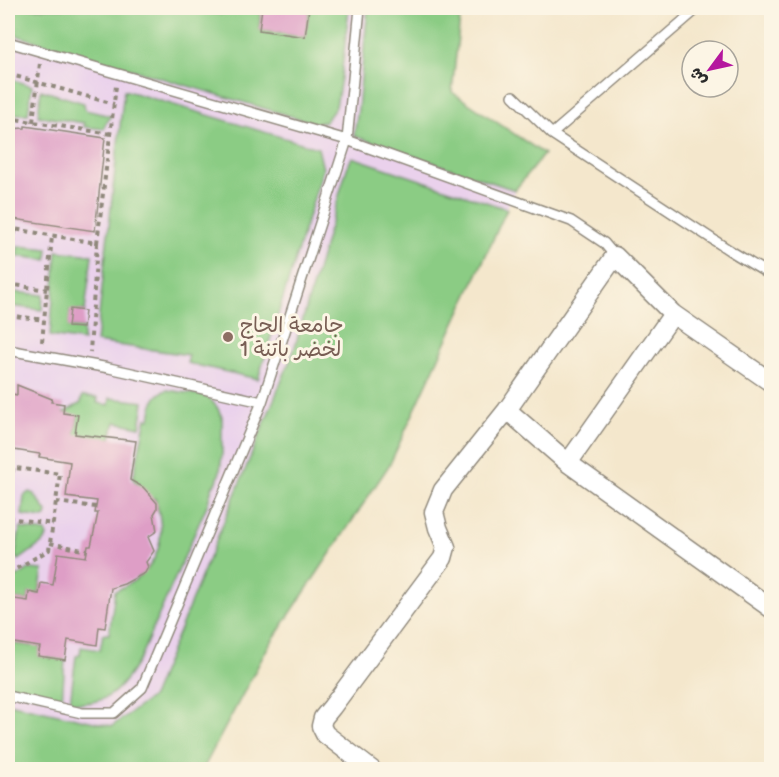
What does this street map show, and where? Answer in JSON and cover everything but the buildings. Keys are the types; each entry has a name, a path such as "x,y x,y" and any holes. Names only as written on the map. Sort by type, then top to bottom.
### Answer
{"street":[{"path":"372,770 325,734 321,726 322,718 443,558 446,547 434,512 443,490 507,410 615,256 673,314 771,383"},
{"path":"568,463 673,314"},
{"path":"507,410 568,463 771,609"}],"lane":[{"path":"8,696 82,713 114,712 142,688 262,402 347,140 360,8"},
{"path":"552,134 698,8"},
{"path":"8,42 347,140 571,221 604,243 615,256"},
{"path":"513,96 552,134 771,276"},
{"path":"8,350 262,402"}],"path":[{"path":"33,122 41,52"},
{"path":"8,74 114,104"},
{"path":"89,365 97,243 118,74"},
{"path":"8,118 111,134"},
{"path":"8,228 97,243"},
{"path":"15,229 8,315 44,320"},
{"path":"41,356 52,236"},
{"path":"9,284 47,290"},
{"path":"8,508 10,467 60,474 49,550 8,573"},
{"path":"56,502 96,507"},
{"path":"8,518 53,524"},
{"path":"50,543 87,551"}],"shaded area":[{"name":"جامعة الحاج لخضر باتنة 1","path":"8,8 461,8 452,92 544,154 515,190 390,464 268,647 203,769 8,769"}],"green space":[{"path":"8,8 201,8 203,11 221,14 233,8 261,9 259,30 305,37 309,8 349,8 336,107 325,122 314,123 8,33"},
{"path":"368,8 461,8 452,92 544,154 515,190 354,136"},
{"path":"8,78 32,86 28,114 8,114"},
{"path":"41,90 84,103 85,110 111,116 104,129 84,127 84,123 38,116"},
{"path":"124,90 318,148 323,169 258,379 187,363 189,355 96,342"},
{"path":"352,157 507,209 390,464 268,647 203,769 8,769 8,703 112,726 152,697 293,353"},
{"path":"18,246 48,249 47,260 17,256"},
{"path":"57,251 92,255 85,311 70,310 69,327 83,328 83,341 50,336"},
{"path":"13,292 43,295 42,310 11,306"},
{"path":"167,390 202,395 210,399 217,407 222,417 222,455 217,482 212,487 208,503 134,668 113,693 104,698 95,702 70,702 76,656 80,655 81,647 100,650 103,634 109,634 115,591 130,584 141,575 150,565 160,542 161,528 155,498 152,499 133,479 146,418 150,419 153,405 159,394"},
{"path":"82,396 98,398 97,403 109,405 110,398 144,402 140,427 115,422 111,438 73,446 78,416 63,413 81,403"},
{"path":"29,492 34,494 47,512 46,517 22,515 24,496"},
{"path":"20,528 45,532 47,536 45,541 19,560 15,556"},
{"path":"29,569 43,570 39,594 29,593 28,601 8,598 8,583"},
{"path":"33,639 41,641 39,656 65,660 62,701 8,689 9,643 31,646"}],"place":[{"name":"جامعة الحاج لخضر باتنة 1","path":"228,337"}]}
